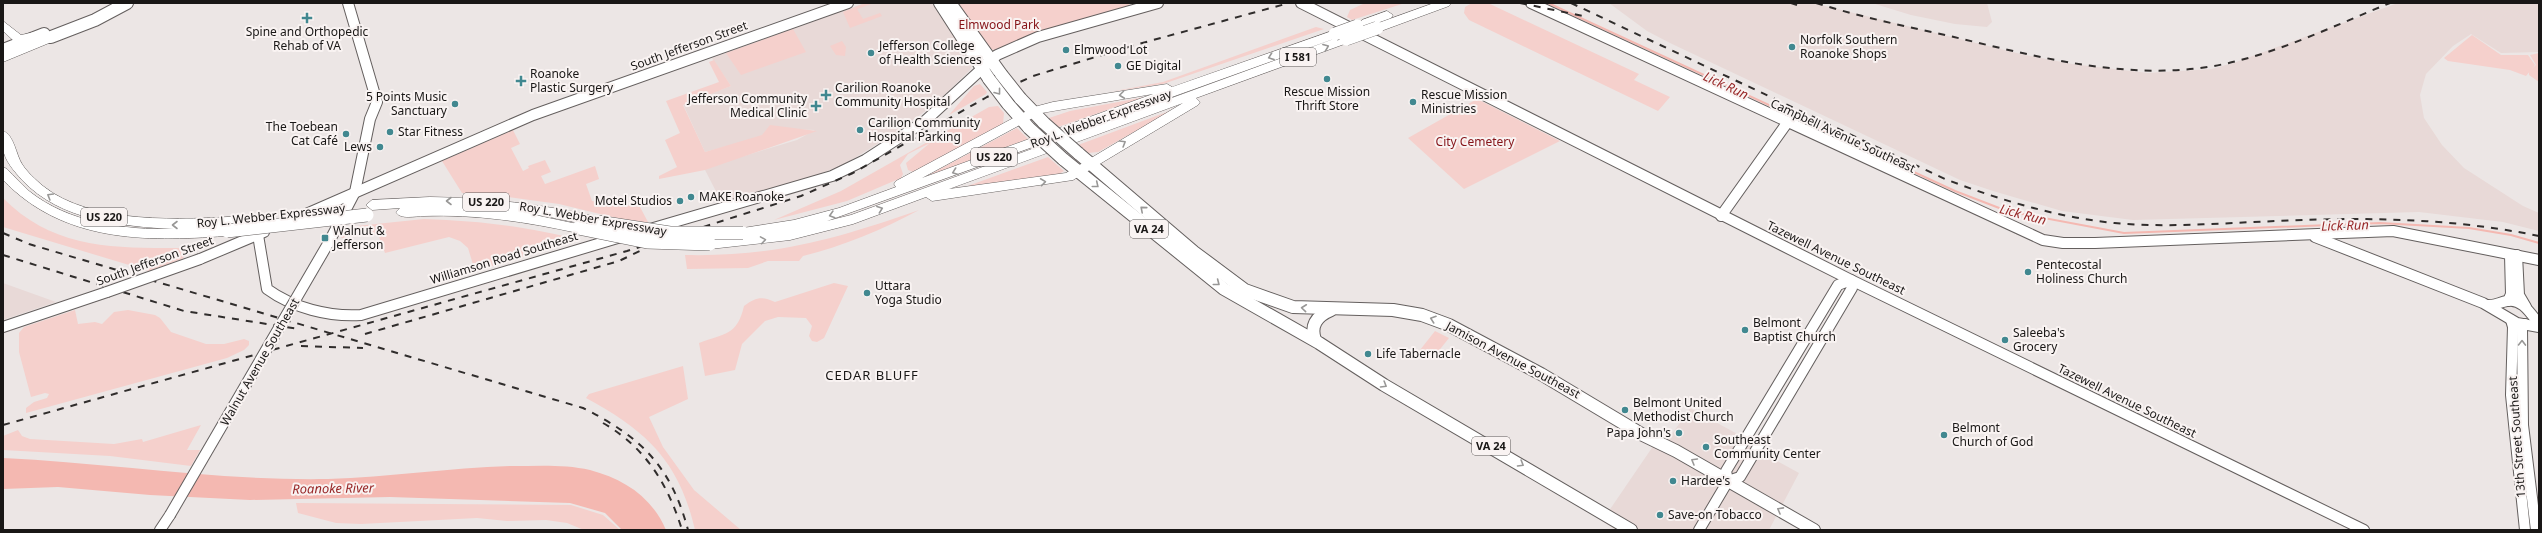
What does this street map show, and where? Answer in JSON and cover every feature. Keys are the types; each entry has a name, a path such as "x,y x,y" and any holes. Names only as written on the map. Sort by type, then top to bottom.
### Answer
{"highway":[{"name":"I 581","path":"1246,71 1335,34 1420,3"},
{"name":"I 581","path":"1246,71 1346,39 1445,3"},
{"path":"3,25 19,38 46,34"},
{"path":"3,58 62,33"},
{"path":"863,205 1025,124 1033,112 1066,103 1165,88 1209,74 1246,71"},
{"path":"903,200 1045,182 1069,177 1246,71"},
{"name":"US 220","path":"903,200 1246,71"},
{"name":"Roy L. Webber Expressway","path":"3,172 34,202 61,216 96,227 154,234 227,231 431,201 478,202 545,210 598,222 659,233 700,235 743,233 812,221 863,205 1246,71"},
{"name":"Roy L. Webber Expressway","path":"3,135 7,150 23,174 45,193 74,208 103,217 145,224 190,225 369,210 474,211 524,216 647,242 710,244 754,241 808,232 903,200"}],"main road":[{"path":"3,50 46,34 119,3"},
{"path":"3,54 95,20 126,3"},
{"name":"VA 24","path":"940,3 987,63 1001,74 1033,112 1091,164 1224,289 1336,358 1351,364"},
{"name":"VA 24","path":"950,3 987,63 989,80 1025,124 1079,172 1190,256"},
{"name":"Jamison Avenue Southeast","path":"1190,256 1258,296 1293,307 1393,310 1422,315 1449,325 1541,374 1643,435 1814,530"},
{"path":"1315,340 1312,330 1315,321 1320,315 1336,309"},
{"name":"VA 24","path":"1283,324 1315,340 1351,364 1631,530"}],"street":[{"name":"Walnut Avenue Southeast","path":"160,530 329,242 355,192 370,119 377,102 348,3"},
{"name":"South Jefferson Street","path":"3,327 200,259 533,115 848,3"},
{"name":"Williamson Road Southeast","path":"258,235 265,284 272,293 333,316 361,314 672,222 826,179 865,160 925,121 947,103 987,63 1032,44 1091,27 1130,14 1137,9 1158,3"},
{"name":"Tazewell Avenue Southeast","path":"1300,3 1850,280 2364,530"},
{"name":"Campbell Avenue Southeast","path":"1531,3 1787,123 2043,240 2063,243 2406,232 2539,260"},
{"path":"1721,216 1787,123"},
{"path":"2311,235 2482,303 2508,317 2532,321"},
{"path":"2505,302 2511,294 2513,254"},
{"path":"2513,254 2519,295 2532,321"},
{"path":"1699,530 1728,481 1740,476 1852,288 1850,280 1839,284 1726,472 1728,481"},
{"path":"2482,303 2495,306 2505,302 2518,302 2532,321"},
{"name":"13th Street Southeast","path":"2505,302 2500,309 2508,317 2513,327 2511,395 2525,530"},
{"name":"13th Street Southeast","path":"2532,321 2522,328 2521,399 2536,530"}],"shaded area":[{"name":"Carilion Roanoke Community Hospital","path":"865,3 932,3 972,64 970,70 935,104 898,131 845,164 817,175 722,203 704,168 797,140 815,130 790,129 705,152 683,104 731,86 712,58"},
{"path":"1609,3 1813,3 2025,55 2072,64 2148,73 2212,69 2236,62 2398,3 2539,3 2539,52 2501,53 2471,34 2453,46 2426,74 2420,95 2424,118 2442,145 2464,168 2523,206 2539,213 2539,231 2503,222 2419,212 2133,220 2062,211 1960,180 1670,43 1647,31"},
{"path":"1872,3 1987,3 1992,22 1987,27 1955,24 1911,15"},
{"path":"3,283 56,302 3,320"},
{"path":"1690,408 1741,436 1739,440 1799,473 1769,530 1616,530 1602,521 1660,436 1668,440"}],"green space":[{"path":"865,3 874,3 857,9 863,19 880,13 882,16 850,28 843,12"},
{"name":"Elmwood Park","path":"957,3 1128,3 1130,6 1031,35 994,50 988,48"},
{"path":"1365,3 1405,3 1352,20 1347,17 1350,10"},
{"path":"1472,3 1490,4 1639,74 1634,80 1670,97 1658,111 1469,20 1464,13 1465,7"},
{"path":"1316,27 1324,29 1163,84 1110,92 1163,82"},
{"path":"793,29 806,52 741,75 726,53"},
{"path":"2472,35 2501,55 2528,55 2535,65 2526,76 2510,70 2448,61 2444,58"},
{"path":"842,41 846,47 845,56 836,55 830,46"},
{"path":"2539,53 2539,82 2529,75 2529,71 2536,65 2530,55"},
{"path":"714,60 731,86 683,105 705,152 762,135 770,125 817,131 705,170 659,179 659,176 677,167 665,140 680,133 666,101 719,82 709,62"},
{"path":"980,84 987,92 986,94 949,115 974,86"},
{"path":"1145,97 1058,127 1049,118 1070,111"},
{"name":"City Cemetery","path":"1477,99 1560,141 1464,189 1408,138"},
{"path":"998,106 1004,113 1003,124 913,172 908,170 906,163 930,143 908,154 900,165 903,174 901,178 847,201 774,220 841,191 989,107"},
{"path":"1175,109 1098,152 1088,153 1078,145"},
{"path":"1017,128 1028,139 925,177"},
{"path":"513,130 520,144 511,148 523,171 529,168 528,166 545,160 551,172 541,176 545,184 595,166 599,179 586,184 592,201 640,207 648,222 641,224 559,204 500,196 462,193 442,161"},
{"path":"1048,157 1064,171 1056,176 954,191"},
{"path":"3,198 23,216 45,229 68,238 91,243 141,248 193,248 182,259 149,271 3,227"},
{"path":"919,210 862,237 803,256 799,261 768,261 748,268 687,269 685,255 747,253 804,244 860,230"},
{"path":"424,219 502,225 540,231 580,240 475,271 468,248 460,241 449,237 385,253 378,234 341,238 347,227"},
{"path":"834,283 848,286 824,338 817,342 812,341 809,336 812,326 806,318 778,317 765,321 742,344 735,370 705,376 699,343 723,335 734,328 738,323 744,306 759,298 775,302"},
{"path":"75,310 78,324 95,322 102,324 114,312 128,310 155,315 160,318 171,332 206,344 224,344 244,339 249,341 249,345 244,350 227,358 26,413 26,408 34,402 47,398 49,394 45,393 31,397 19,352 19,333 24,327"},
{"path":"1435,331 1449,338 1433,358 1420,350"},
{"path":"683,366 688,399 649,417 663,447 694,490 741,530 695,530 680,485 670,467 657,450 627,423 608,410 586,398 589,394"},
{"path":"201,425 187,450 200,450 191,466 110,456 3,450 3,436 18,430 22,436 30,439 114,444 142,439 143,442"},
{"path":"296,503 571,505 603,515 620,530 584,530 567,523 546,520 507,521 477,518 361,524 336,523 298,513"}],"water":[{"name":"Roanoke River","path":"3,458 44,460 206,475 287,479 351,478 511,466 571,467 590,470 602,474 625,484 636,491 653,508 666,530 622,530 605,513 570,503 390,497 250,500 150,495 58,487 3,489"}],"waterway":[{"name":"Lick Run","path":"1548,3 1955,191 2007,211 2124,233 2380,223 2469,228 2511,235 2539,243"}],"railway":[{"path":"331,333 627,251 801,196 853,173 987,97 1033,76 1135,45 1289,3"},
{"path":"1520,3 1588,17"},
{"path":"1571,3 1945,179 2028,207 2071,217 2114,223 2196,225 2343,219 2409,220 2474,226 2539,236"},
{"path":"1791,3 1797,5"},
{"path":"1816,3 1885,22 2050,59 2083,65 2148,71 2181,70 2214,66 2259,55 2304,39 2390,3"},
{"path":"3,233 29,244 331,333"},
{"path":"365,334 619,261 642,250"},
{"path":"3,255 184,311 299,329"},
{"path":"3,425 331,333"},
{"path":"331,333 583,408 603,419 637,442 663,471 673,488 688,530"},
{"path":"301,346 363,348"},
{"path":"603,423 631,443 653,468 670,497 682,530"}],"place":[{"name":"Spine and Orthopedic Rehab of VA","path":"307,18"},
{"name":"Norfolk Southern Roanoke Shops","path":"1792,47"},
{"name":"Elmwood Lot","path":"1066,50"},
{"name":"Jefferson College of Health Sciences","path":"871,53"},
{"name":"GE Digital","path":"1118,66"},
{"name":"Rescue Mission Thrift Store","path":"1327,79"},
{"name":"Roanoke Plastic Surgery","path":"521,81"},
{"name":"Carilion Roanoke Community Hospital","path":"826,95"},
{"name":"Rescue Mission Ministries","path":"1413,102"},
{"name":"5 Points Music Sanctuary","path":"455,104"},
{"name":"Jefferson Community Medical Clinic","path":"816,106"},
{"name":"Carilion Community Hospital Parking","path":"860,130"},
{"name":"Star Fitness","path":"390,132"},
{"name":"The Toebean Cat Café","path":"346,134"},
{"name":"Lews","path":"380,147"},
{"name":"MAKE Roanoke","path":"691,197"},
{"name":"Motel Studios","path":"680,201"},
{"name":"Walnut & Jefferson","path":"325,238"},
{"name":"Pentecostal Holiness Church","path":"2028,272"},
{"name":"Uttara Yoga Studio","path":"867,293"},
{"name":"Belmont Baptist Church","path":"1745,330"},
{"name":"Saleeba's Grocery","path":"2005,340"},
{"name":"Life Tabernacle","path":"1368,354"},
{"name":"Belmont United Methodist Church","path":"1625,410"},
{"name":"Papa John's","path":"1679,433"},
{"name":"Belmont Church of God","path":"1944,435"},
{"name":"Southeast Community Center","path":"1706,447"},
{"name":"Hardee's","path":"1673,481"},
{"name":"Save-on Tobacco","path":"1660,515"}],"district":[{"name":"CEDAR BLUFF","path":"872,375"}]}
